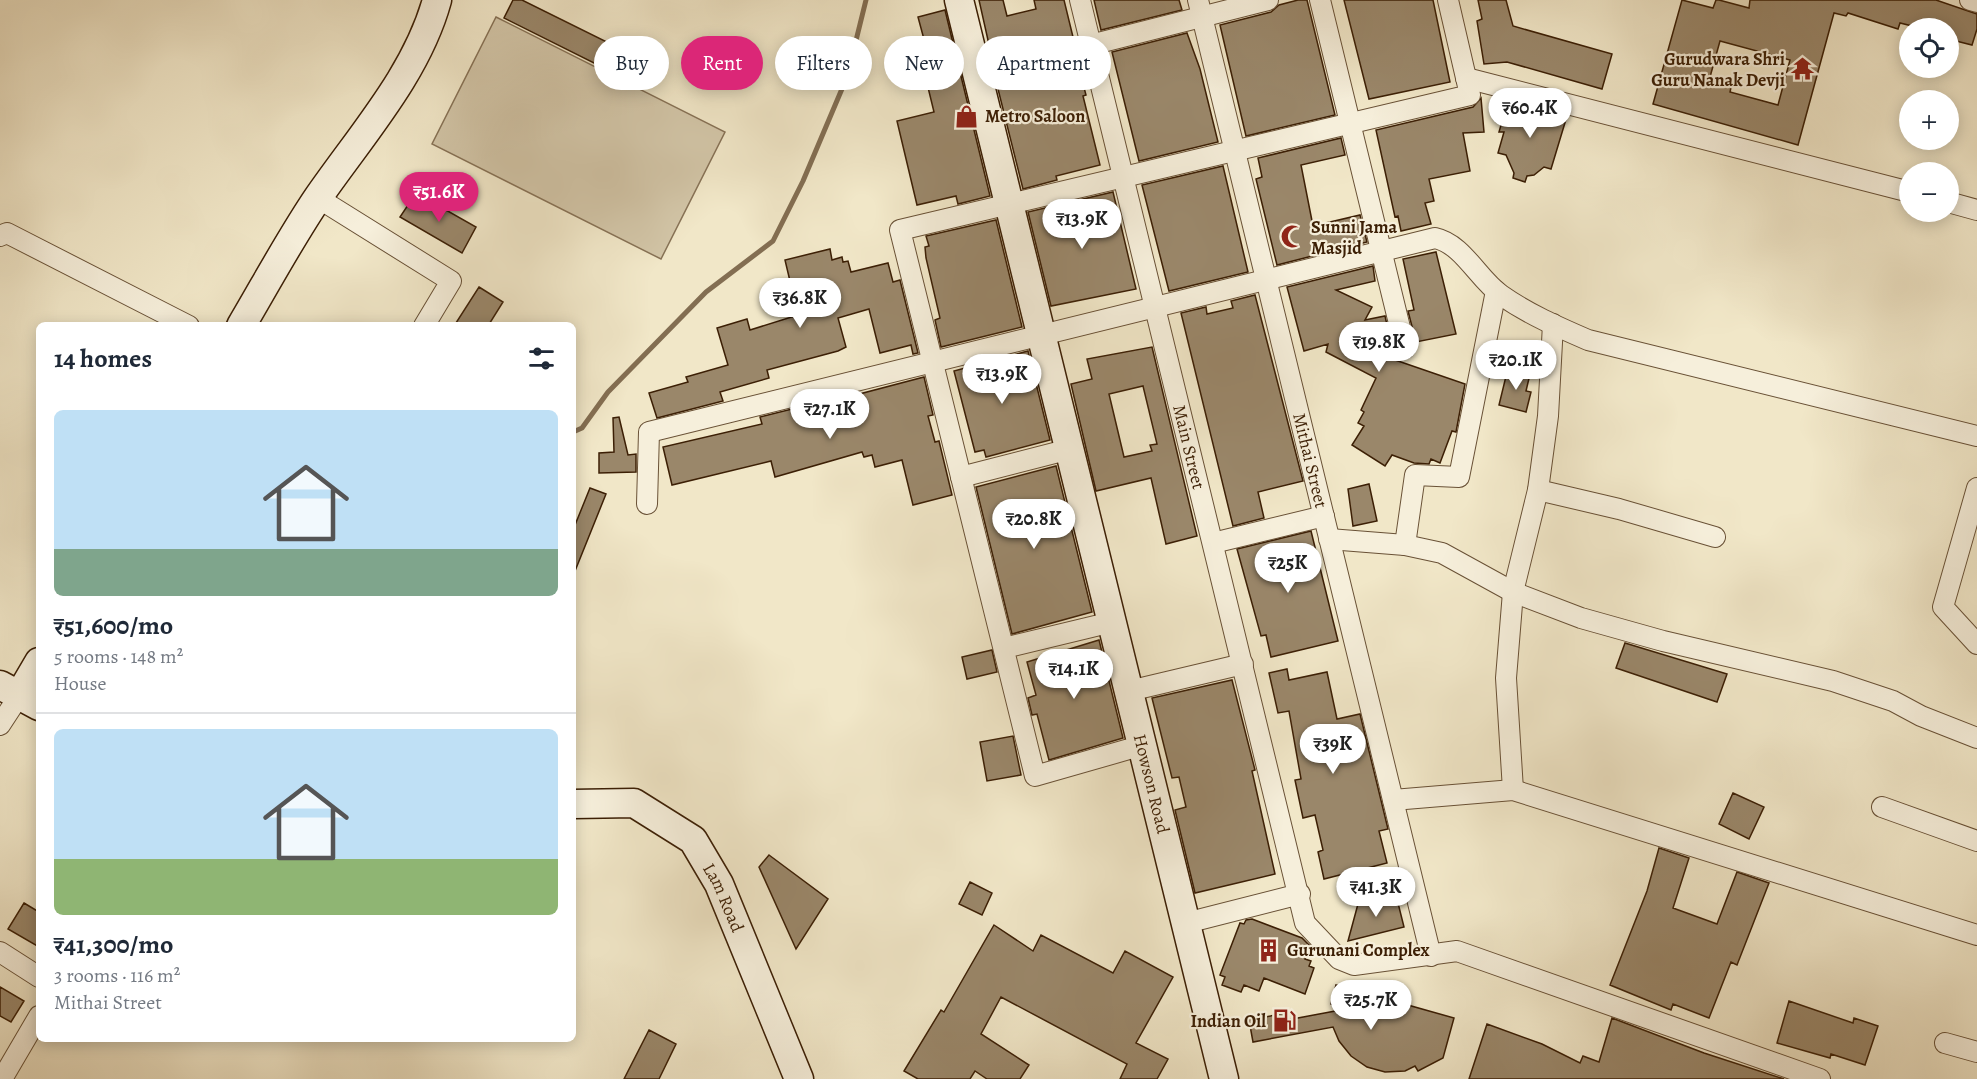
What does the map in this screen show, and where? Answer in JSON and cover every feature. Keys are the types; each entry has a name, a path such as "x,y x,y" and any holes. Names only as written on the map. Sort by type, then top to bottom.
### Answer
{"street":[{"path":"243,322 318,198 393,92 415,54 438,0"},
{"name":"Howson Road","path":"959,0 976,74"},
{"name":"Main Street","path":"1080,0 1088,36"},
{"path":"1111,38 1200,8 1268,0"},
{"path":"1320,0 1405,348"},
{"path":"1143,746 1035,776 900,230 1470,94 1448,0"},
{"path":"1970,0 1977,2"},
{"name":"Mithai Street","path":"1200,8 1431,956"},
{"path":"1466,78 1899,189"},
{"name":"Howson Road","path":"980,90 1224,1079"},
{"name":"Main Street","path":"1102,90 1244,664 1305,923 1339,959 1354,965 1457,951 1820,1079"},
{"path":"318,198 451,281 426,322"},
{"path":"1959,205 1977,210"},
{"path":"0,236 7,233 181,322"},
{"path":"647,504 649,432 1382,253 1435,238 1445,241 1496,291 1536,318 1588,340 1977,436"},
{"path":"1405,545 1414,475 1459,477 1496,291"},
{"path":"1513,790 1506,678 1512,592 1538,490 1548,416 1553,324"},
{"path":"961,477 1070,449"},
{"path":"1977,488 1943,607 1977,644"},
{"path":"1538,490 1618,509 1714,537"},
{"path":"1213,543 1324,516"},
{"path":"1329,539 1405,545 1442,553 1512,592 1581,618 1663,642 1843,685 1893,701 1921,716 1977,738"},
{"path":"1004,648 1112,621"},
{"path":"1129,691 1244,664"},
{"path":"0,725 36,667"},
{"path":"1393,800 1513,790 1977,935"},
{"name":"Lam Road","path":"576,804 634,803 693,840 719,884 799,1079"},
{"path":"1882,807 1977,841"},
{"path":"1186,923 1300,894"},
{"path":"0,952 36,975"},
{"path":"2,1079 36,1021"},
{"path":"1945,1043 1977,1052"}],"shaded area":[{"path":"496,17 594,66 594,90 641,90 725,132 661,259 432,144"}],"building":[{"path":"513,0 522,0 595,36 594,63 504,18"},
{"path":"979,0 1003,0 1007,16 1036,9 1034,0 1064,0 1073,36 987,36"},
{"path":"1094,0 1179,0 1182,10 1101,30"},
{"path":"1307,0 1335,115 1246,136 1220,25 1271,12 1279,5"},
{"path":"1344,0 1433,0 1450,82 1369,99"},
{"path":"1478,0 1506,0 1513,26 1612,54 1602,89 1507,62 1484,64 1477,21 1482,19"},
{"path":"1682,0 1713,8 1716,0 1719,0 1749,8 1750,0 1936,0 1977,14 1977,29 1972,45 1959,42 1959,18 1899,18 1898,29 1848,13 1846,16 1834,13 1798,145 1653,104","holes":["1720,41 1790,60 1778,105 1730,92 1732,83 1710,77"]},
{"path":"945,10 951,36 923,36 918,17"},
{"path":"1187,33 1200,69 1218,142 1139,161 1112,52"},
{"path":"964,89 990,196 958,204 956,196 917,205 897,121 934,112 929,90"},
{"path":"998,90 1085,90 1086,95 1083,96 1100,165 1056,176 1057,180 1023,189"},
{"path":"1481,98 1484,132 1463,133 1470,171 1429,179 1434,201 1425,203 1431,224 1401,231 1398,216 1395,217 1376,130 1473,107"},
{"path":"1508,101 1567,116 1551,169 1544,167 1534,175 1527,176 1525,182 1513,178 1514,173 1506,155 1498,153 1504,132 1499,132"},
{"path":"1341,138 1345,155 1301,165 1313,226 1360,215 1367,242 1277,265 1256,179 1262,177 1258,158"},
{"path":"1223,166 1248,272 1169,291 1142,185"},
{"path":"1113,192 1136,289 1051,306 1028,212"},
{"path":"416,193 476,227 462,253 400,217"},
{"path":"996,220 1022,327 941,347 935,320 940,318 926,258 925,247 929,246 926,236"},
{"path":"830,249 832,260 842,257 843,262 848,261 851,272 888,263 893,282 900,280 918,353 913,354 911,345 880,353 869,309 838,318 846,347 767,370 769,378 720,392 723,401 657,418 649,393 688,382 686,377 728,365 717,328 747,319 750,330 798,315 785,260"},
{"path":"1436,252 1456,334 1416,342 1408,311 1414,310 1403,259"},
{"path":"1373,266 1375,281 1336,290 1372,307 1365,320 1385,316 1392,347 1369,351 1465,384 1456,432 1452,431 1440,463 1431,459 1429,464 1414,463 1392,455 1385,466 1352,445 1364,426 1358,423 1364,412 1361,410 1376,378 1326,352 1328,344 1304,351 1287,287"},
{"path":"479,287 503,302 490,322 457,322"},
{"path":"1255,295 1303,481 1258,492 1264,518 1233,526 1181,313 1206,307 1207,314 1233,308 1231,301"},
{"path":"1152,347 1197,536 1166,544 1151,478 1096,491 1071,384 1092,379 1087,359","holes":["1143,386 1157,444 1150,445 1152,451 1124,457 1109,394"]},
{"path":"1028,351 1050,440 986,457 984,450 975,452 954,371"},
{"path":"1508,368 1530,374 1526,391 1531,392 1526,412 1499,405"},
{"path":"924,377 933,415 928,416 935,442 939,441 952,495 913,505 902,460 875,467 872,455 864,457 862,452 775,477 771,461 672,485 663,447 762,424 760,417 824,401 825,403"},
{"path":"619,417 628,455 636,454 636,472 599,473 599,453 614,452 613,418"},
{"path":"1056,466 1092,612 1012,634 976,487"},
{"path":"1369,484 1377,521 1353,526 1348,489"},
{"path":"590,488 606,494 576,569 576,523"},
{"path":"1311,531 1338,641 1271,657 1266,635 1261,636 1237,549"},
{"path":"1099,640 1123,738 1049,760 1037,714 1032,715 1028,698 1036,695 1027,662"},
{"path":"1625,643 1727,674 1717,702 1616,668"},
{"path":"992,650 997,672 967,679 962,657"},
{"path":"1287,669 1289,680 1327,672 1337,719 1360,714 1388,829 1379,831 1387,863 1324,879 1318,852 1323,850 1315,815 1303,818 1295,780 1301,779 1289,711 1278,713 1269,673"},
{"path":"1232,680 1255,770 1252,771 1275,874 1195,893 1175,810 1186,807 1179,777 1172,778 1152,698"},
{"path":"1013,736 1021,775 987,781 980,742"},
{"path":"1733,793 1764,807 1749,839 1719,824"},
{"path":"1659,848 1689,858 1673,908 1717,924 1737,872 1769,883 1737,965 1731,962 1709,1018 1673,1004 1671,1010 1610,985 1647,891"},
{"path":"769,855 828,899 796,949 759,867"},
{"path":"970,882 992,893 982,915 959,904"},
{"path":"1396,895 1404,927 1348,941 1358,904"},
{"path":"24,903 36,910 36,945 8,929"},
{"name":"Gurunani Complex","path":"1252,919 1302,938 1310,946 1305,959 1311,961 1309,966 1314,968 1305,994 1264,978 1259,991 1244,985 1241,992 1222,985 1225,977 1220,975 1240,923 1244,924 1246,920"},
{"path":"994,925 1033,951 1041,935 1113,973 1125,951 1173,977 1136,1043 1168,1059 1157,1079 1120,1079 1127,1064 1001,997 981,1034 1029,1065 1020,1079 987,1079 975,1071 970,1079 918,1079 904,1071 941,1010 944,1012"},
{"path":"1336,985 1346,988 1349,986 1396,1004 1397,1002 1454,1018 1443,1058 1418,1071 1415,1066 1405,1071 1385,1072 1367,1067 1351,1056 1339,1041 1333,1027 1253,1042 1249,1020 1286,1013 1287,1020 1346,1009 1331,1004"},
{"path":"0,987 24,1001 11,1022 0,1016"},
{"path":"1789,1001 1853,1023 1854,1018 1878,1026 1865,1065 1831,1054 1830,1058 1777,1043"},
{"path":"1612,1018 1704,1053 1784,1079 1469,1079 1487,1024 1542,1044 1580,1063 1583,1056 1599,1062"},
{"path":"649,1030 676,1044 659,1079 624,1079"}],"waterway":[{"path":"576,431 582,428 608,392 706,292 773,241 803,181 847,77 866,0"}],"place":[{"name":"Gurudwara Shri Guru Nanak Devji","path":"1803,69"},
{"name":"Metro Saloon","path":"967,116"},
{"name":"Sunni Jama Masjid","path":"1293,237"},
{"name":"Gurunani Complex","path":"1269,950"},
{"name":"Indian Oil","path":"1284,1021"}]}
